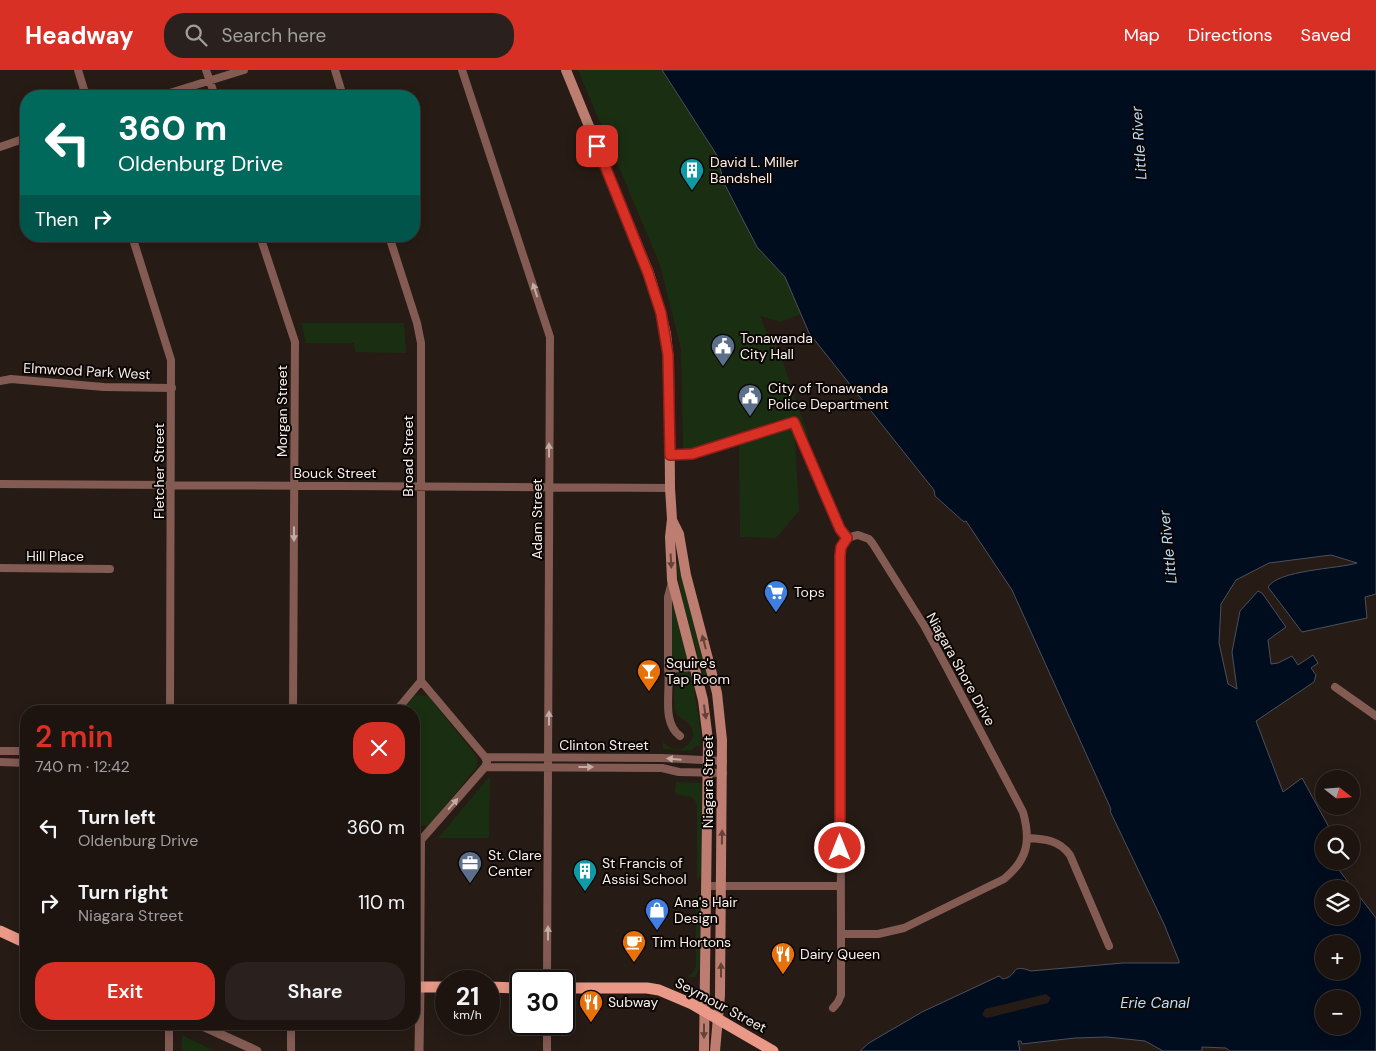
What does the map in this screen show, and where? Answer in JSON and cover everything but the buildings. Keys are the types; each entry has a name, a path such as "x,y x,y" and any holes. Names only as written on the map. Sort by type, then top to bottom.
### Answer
{"main road":[{"name":"Niagara Street","path":"566,70 648,273 661,313 668,355 672,580 703,700 708,740 704,1051"},
{"name":"Niagara Street","path":"672,519 679,534 686,575 717,692 720,717 723,761 720,995 715,1051"},
{"path":"0,931 20,940"},
{"path":"420,987 435,987"},
{"name":"Seymour Street","path":"575,988 654,988 674,995 773,1051"}],"street":[{"path":"78,70 84,90"},
{"path":"206,70 213,90"},
{"path":"180,90 244,70"},
{"path":"334,70 341,90"},
{"name":"Adam Street","path":"462,70 550,337 547,970"},
{"path":"0,146 20,140"},
{"name":"Fletcher Street","path":"134,242 171,360 170,705"},
{"name":"Morgan Street","path":"262,242 295,342 293,705"},
{"name":"Broad Street","path":"391,242 417,323 421,343 421,681"},
{"name":"Elmwood Park West","path":"0,381 12,379 104,387 172,388"},
{"path":"670,455 692,454 794,422 840,529 847,538 841,547 840,556 841,995 833,1008"},
{"name":"Bouck Street","path":"0,484 670,488"},
{"name":"Niagara Shore Drive","path":"847,538 858,535 869,539 920,620 1023,812 1028,838"},
{"name":"Hill Place","path":"0,568 110,569"},
{"name":"Niagara Street","path":"672,580 668,597 668,720 673,731 680,736"},
{"path":"668,669 695,667"},
{"path":"401,705 421,681 485,757 487,762 485,767 420,840"},
{"path":"1335,687 1376,716"},
{"path":"0,751 20,751"},
{"name":"Clinton Street","path":"485,757 662,758 723,761"},
{"path":"0,762 20,763"},
{"name":"Clinton Street","path":"485,767 662,768 679,772 723,773"},
{"path":"841,934 878,934 897,930 996,884 1009,875 1017,866 1026,850 1028,838 1059,843 1070,855 1108,946"},
{"path":"706,886 840,886"},
{"path":"169,1030 169,1051"},
{"path":"211,1030 257,1051"},
{"path":"291,1030 291,1051"},
{"path":"418,1030 419,1051"},
{"path":"547,1035 547,1051"}],"green space":[{"path":"578,70 662,70 718,157 723,181 757,247 785,277 801,314 780,322 760,316 770,340 775,339 809,438 795,440 799,511 776,538 740,537 739,442 686,461 683,446 681,349 660,265"},
{"path":"301,323 404,323 406,353 355,352 354,343 306,343"},
{"path":"676,564 678,564 708,676 704,677 701,668 682,600"},
{"path":"672,602 688,661 678,664 672,660"},
{"path":"682,671 688,672 692,677 701,733 700,746 690,751 663,749 663,742 673,748 684,748 693,737 691,727 675,710 675,678"},
{"path":"415,695 428,696 477,757 477,767 428,826 420,825 420,705 407,705"},
{"path":"490,776 489,838 438,838"},
{"path":"676,782 701,783 702,786 701,875 697,881 697,805 691,797 676,794"},
{"path":"698,894 701,899 700,967 695,977 687,977 696,966 696,895"},
{"path":"182,1035 214,1051 182,1051"}],"water":[{"path":"662,70 1376,70 1376,594 1365,597 1367,618 1302,632 1268,587 1274,581 1283,577 1357,563 1331,555 1269,563 1236,580 1221,604 1219,643 1228,684 1237,689 1232,652 1240,611 1258,591 1262,593 1286,627 1268,640 1271,664 1278,663 1292,656 1298,665 1313,655 1318,663 1311,668 1316,675 1314,682 1256,721 1283,792 1302,778 1315,802 1315,815 1322,815 1328,825 1315,825 1315,870 1339,870 1347,880 1315,880 1315,925 1360,925 1360,897 1376,918 1376,1051 1230,1051 1226,1048 1202,1047 1202,1051 1163,1051 1145,1041 1107,1037 1075,1038 1022,1044 1021,1041 1018,1041 1020,1051 860,1051 869,1043 922,1012 999,976 1003,979 1008,977 1020,968 1031,971 1123,963 1179,963 1179,961 1164,924 1110,811 1111,809 1012,590 966,521 964,522 935,496 934,490 809,333 785,277 757,247 723,181 718,157"}],"pier":[{"path":"1046,994 1051,998 1048,1003 987,1018 982,1015 985,1009"}],"place":[{"name":"David L. Miller Bandshell","path":"692,191"},
{"name":"Tonawanda City Hall","path":"723,367"},
{"name":"City of Tonawanda Police Department","path":"750,417"},
{"name":"Tops","path":"776,613"},
{"name":"Squire's Tap Room","path":"649,692"},
{"name":"St. Clare Center","path":"470,884"},
{"name":"St Francis of Assisi School","path":"585,892"},
{"name":"Ana's Hair Design","path":"657,931"},
{"name":"Tim Hortons","path":"634,963"},
{"name":"Dairy Queen","path":"783,975"},
{"name":"Subway","path":"591,1023"}],"route":[{"path":"597,146 648,273 666,334 670,455 692,454 794,422 840,529 847,538 841,547 840,556 840,848"}],"water label":[{"name":"Little River","path":"1139,143"},
{"name":"Little River","path":"1168,547"},
{"name":"Erie Canal","path":"1155,1003"}]}
